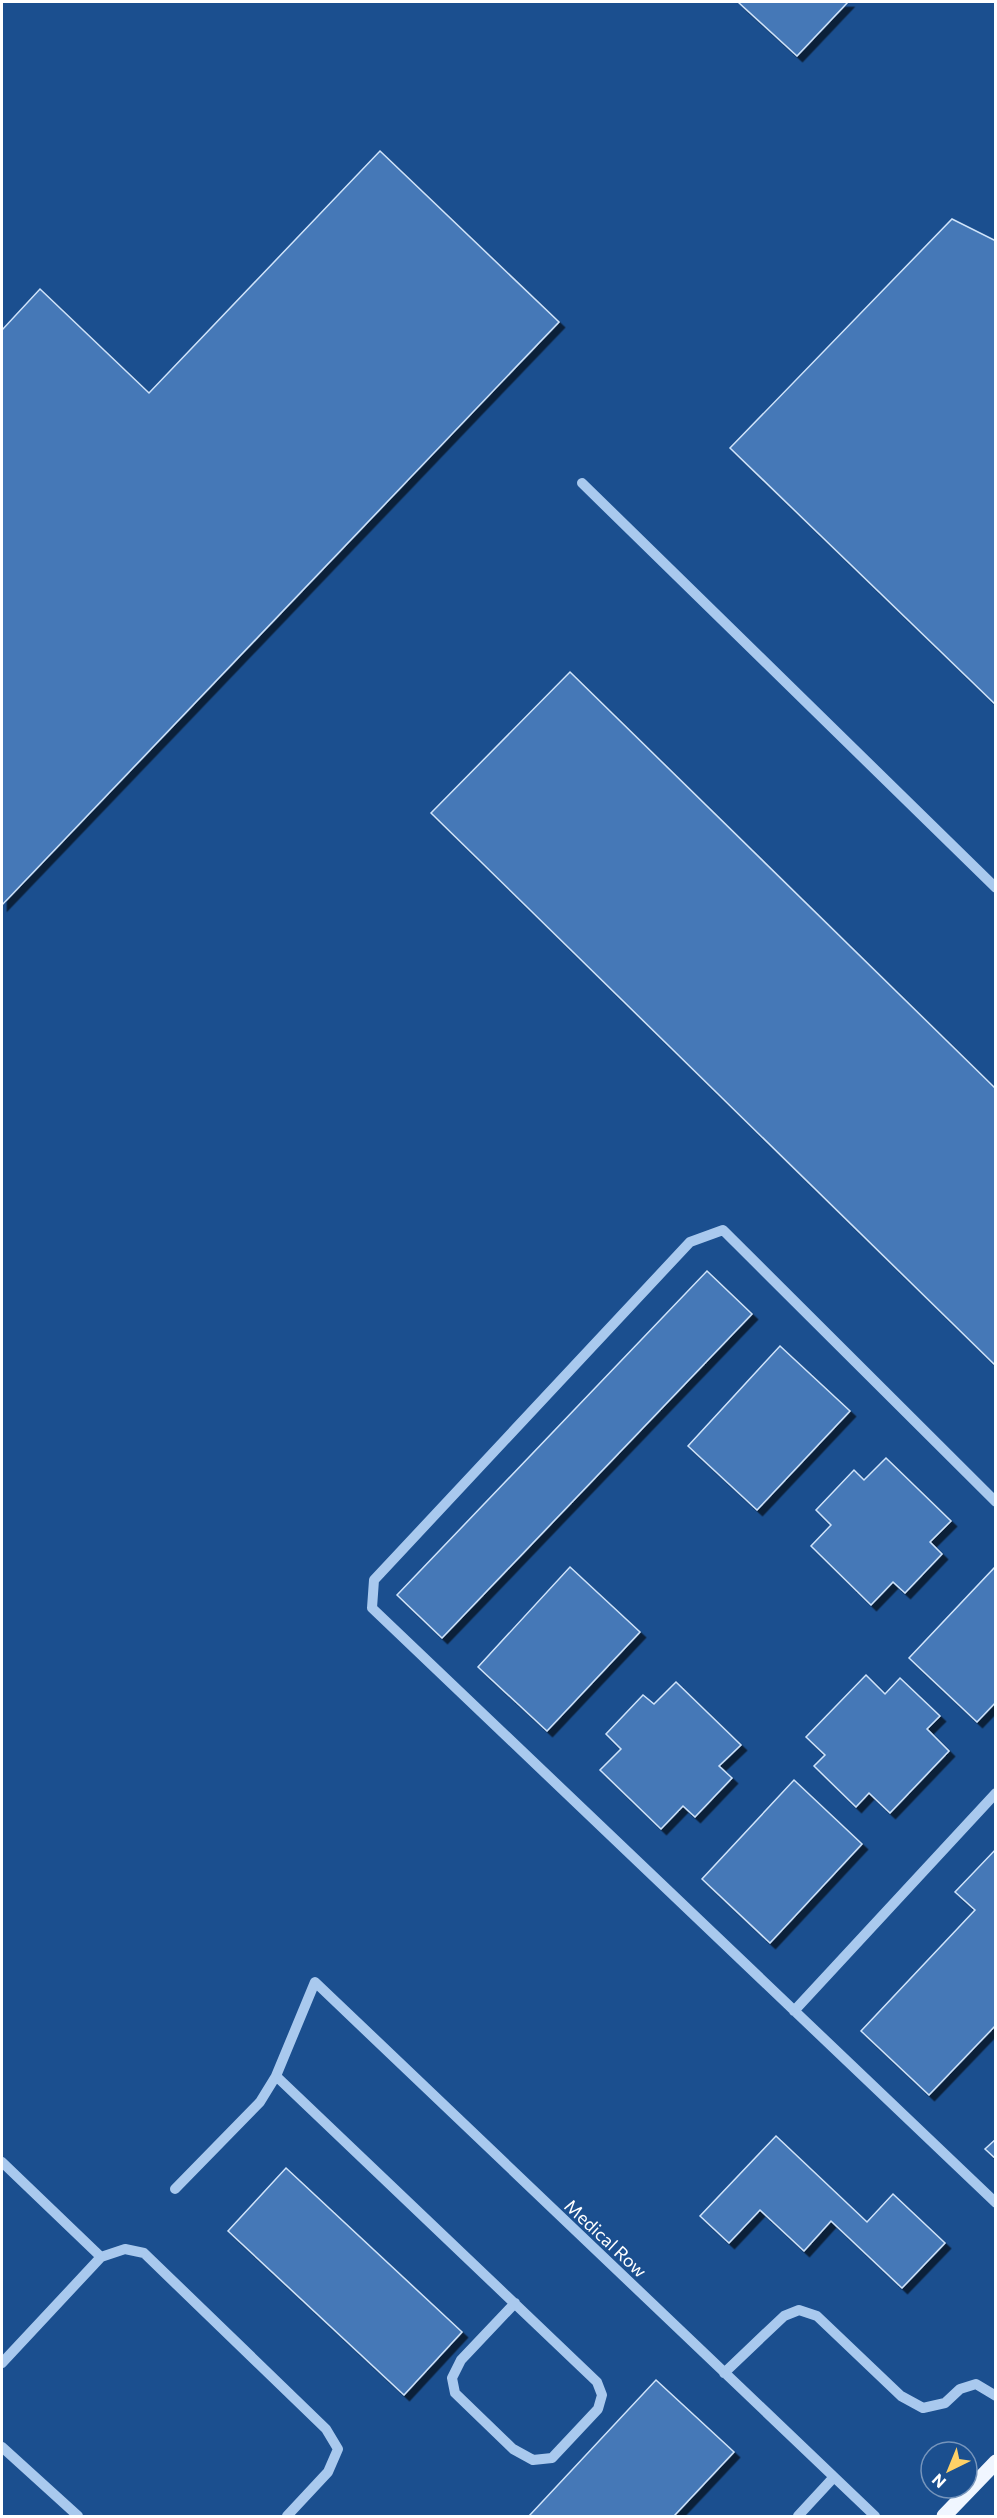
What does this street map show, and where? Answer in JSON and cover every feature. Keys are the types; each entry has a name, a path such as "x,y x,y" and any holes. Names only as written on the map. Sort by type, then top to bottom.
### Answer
{"main road":[{"path":"944,2517 996,2462"}],"street":[{"path":"582,483 996,888"},
{"path":"996,1502 723,1230 690,1242 374,1580 372,1608 996,2204"},
{"path":"794,2011 996,1793"},
{"name":"Medical Row","path":"276,2076 315,1982 875,2517"},
{"path":"175,2189 260,2102 276,2076 515,2303 597,2382 602,2395 598,2409 552,2458 533,2460 513,2449 455,2393 452,2378 461,2360 515,2303"},
{"path":"2,2162 101,2257"},
{"path":"2,2363 101,2257 125,2249 144,2253 326,2429 338,2449 328,2472 287,2517"},
{"path":"724,2373 784,2316 800,2310 817,2316 901,2396 923,2408 945,2403 960,2389 976,2384 996,2396"},
{"path":"2,2447 78,2517"},
{"path":"798,2517 834,2477"}],"building":[{"path":"738,2 848,2 797,56"},
{"path":"380,151 559,322 2,905 2,330 40,289 149,393"},
{"path":"952,219 996,241 996,705 730,448"},
{"path":"570,672 996,1089 996,1366 431,813"},
{"path":"707,1271 752,1314 442,1638 397,1595"},
{"path":"780,1346 850,1411 757,1510 688,1446"},
{"path":"886,1458 951,1521 930,1542 942,1554 905,1593 893,1582 871,1605 811,1546 831,1525 816,1510 854,1470 864,1480"},
{"path":"996,1566 996,1702 977,1722 909,1658"},
{"path":"570,1567 640,1632 547,1731 478,1667"},
{"path":"866,1675 885,1694 900,1678 940,1716 927,1729 949,1751 890,1813 869,1793 856,1807 814,1766 825,1755 806,1737"},
{"path":"676,1682 741,1745 719,1766 732,1778 695,1817 683,1806 661,1829 600,1770 621,1749 606,1734 643,1695 654,1704"},
{"path":"794,1780 862,1844 770,1943 702,1879"},
{"path":"996,1849 996,2025 929,2095 861,2031 975,1910 955,1892"},
{"path":"776,2136 867,2222 893,2194 945,2243 902,2288 831,2221 804,2251 760,2210 729,2243 700,2216"},
{"path":"996,2139 996,2159 985,2149"},
{"path":"286,2168 462,2332 404,2395 228,2231"},
{"path":"656,2380 734,2452 674,2516 529,2516"}]}
